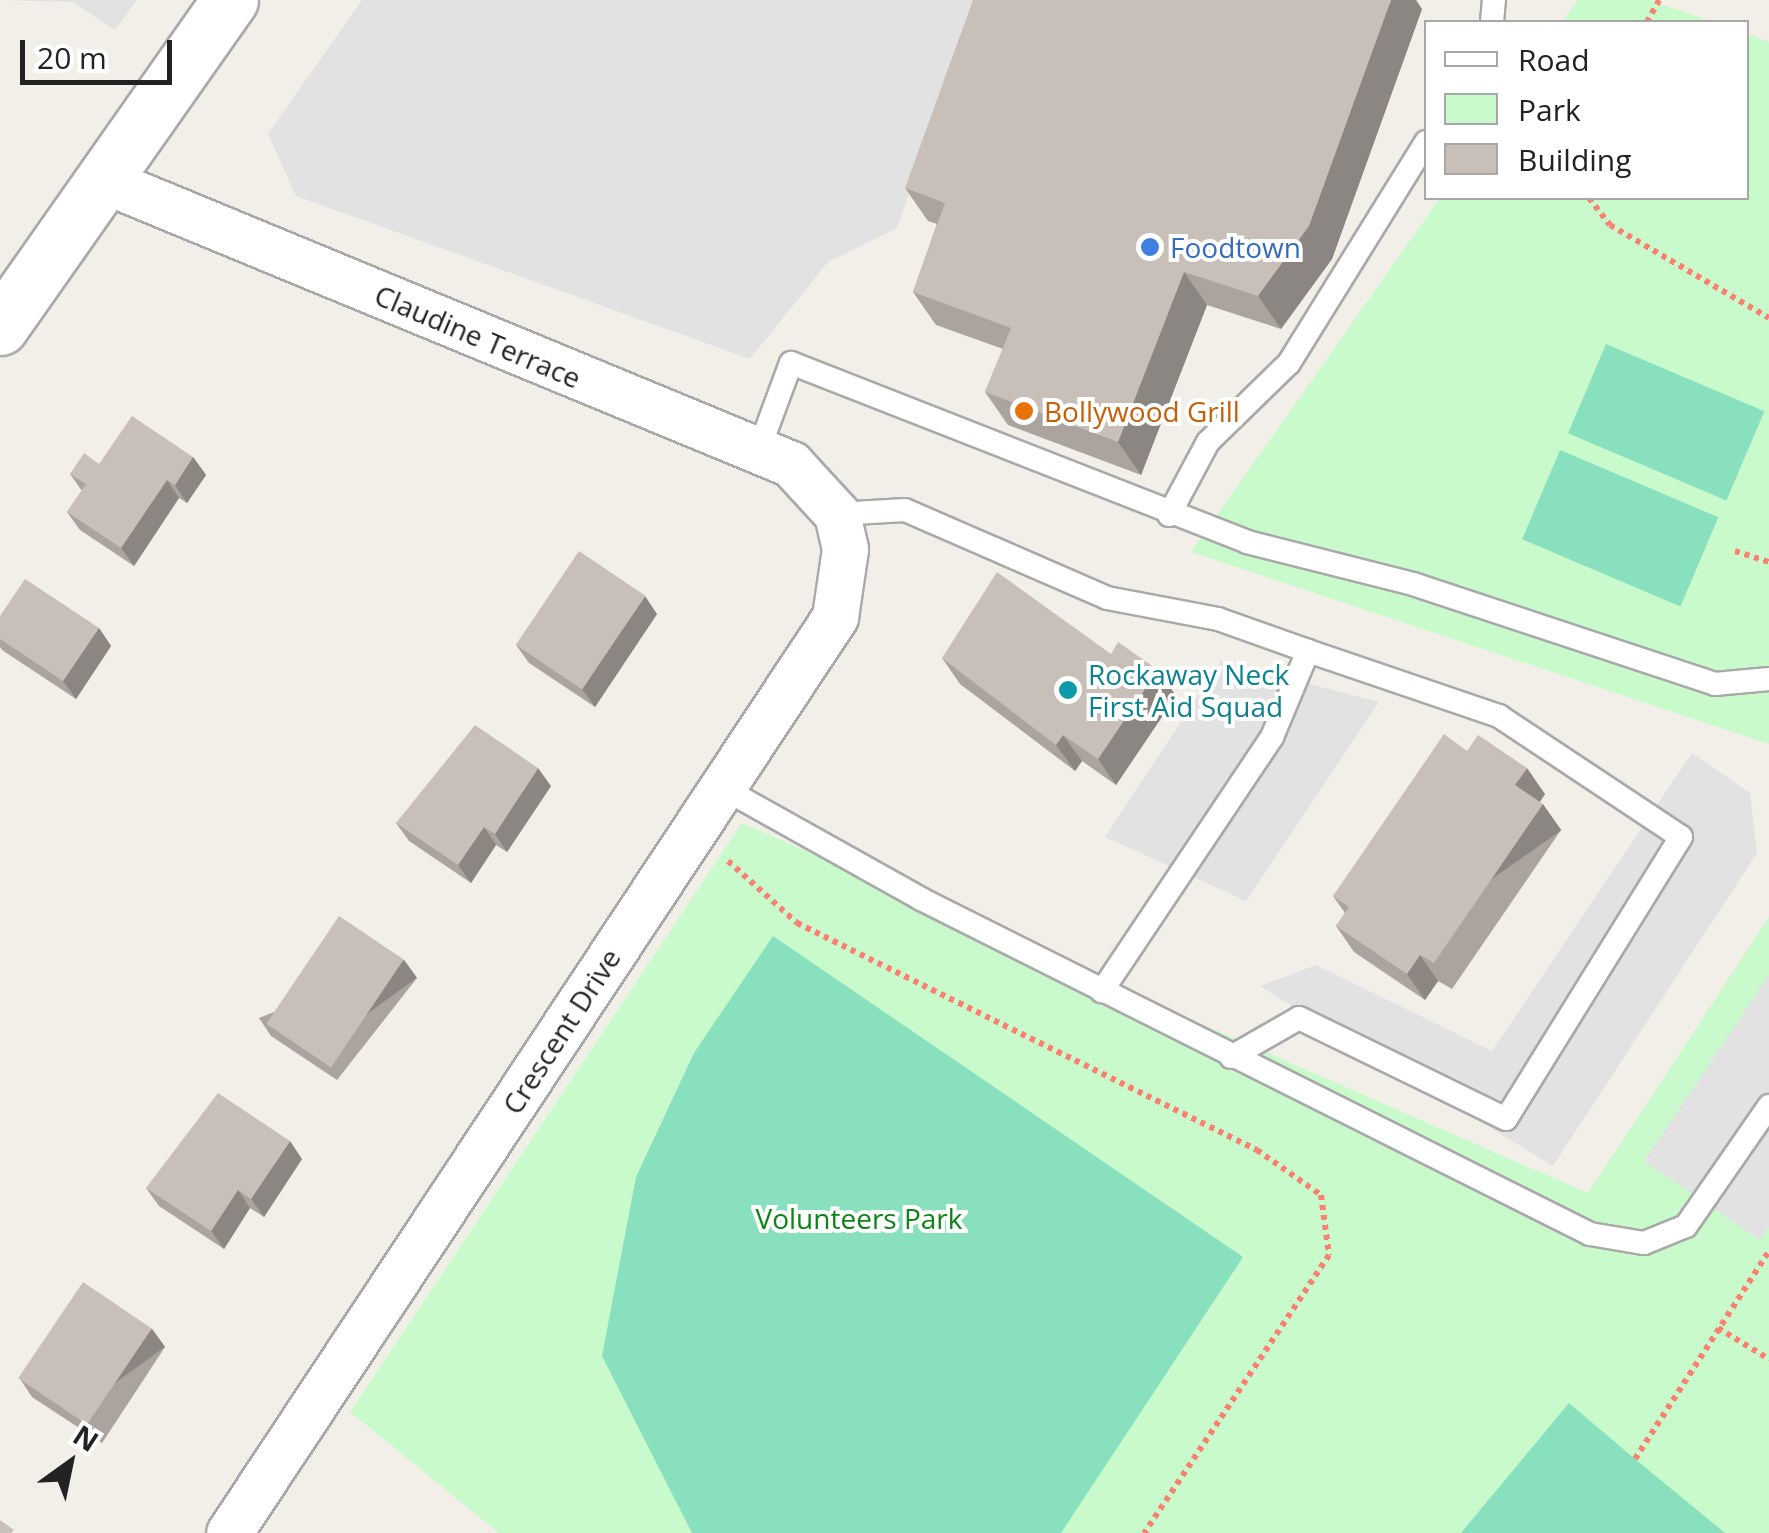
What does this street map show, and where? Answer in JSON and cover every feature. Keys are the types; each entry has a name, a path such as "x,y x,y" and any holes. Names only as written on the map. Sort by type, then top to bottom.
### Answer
{"street":[{"path":"0,327 230,0"},
{"name":"Claudine Terrace","path":"101,179 791,464 838,514"},
{"name":"Crescent Drive","path":"229,1533 835,617 845,549 838,514"}],"lane":[{"path":"1169,515 1208,442 1289,363 1424,145"},
{"path":"758,452 791,364 1169,515 1716,684 1769,678"},
{"path":"838,514 905,510 1107,598 1218,619 1499,716 1681,837 1506,1119 1299,1018 1231,1057"},
{"path":"1102,991 1272,738 1308,651"},
{"path":"721,786 1102,991 1590,1234 1644,1243 1686,1226 1769,1106"}],"path":[{"path":"1591,200 1610,225 1769,318"},
{"path":"1735,551 1769,562"},
{"path":"724,856 797,922 1257,1150 1322,1195 1330,1255 1144,1533"},
{"path":"1636,1459 1769,1251"},
{"path":"1718,1328 1769,1359"}],"green space":[{"path":"1578,0 1650,0 1707,20 1563,20"},
{"path":"1749,35 1769,42 1769,744 1191,552 1439,200 1749,200"},
{"path":"1606,344 1764,411 1726,500 1568,433"},
{"path":"1560,450 1718,517 1680,606 1522,539"},
{"name":"Volunteers Park","path":"742,823 1588,1193 1769,917 1769,1533 499,1533 350,1412"},
{"path":"773,936 1243,1257 1061,1533 692,1533 602,1356 636,1177 694,1053"},
{"path":"1569,1403 1635,1459 1725,1533 1461,1533"}],"shaded area":[{"path":"0,0 137,0 115,30 73,2"},
{"path":"362,0 979,0 897,228 828,262 750,359 296,196 268,134"},
{"path":"1221,661 1379,702 1246,901 1105,837"},
{"path":"1692,753 1750,793 1757,853 1553,1166 1260,986 1316,965 1492,1051"},
{"path":"1769,975 1769,1227 1760,1240 1644,1161"}],"building":[{"name":"Foodtown","path":"973,0 1391,0 1309,226 1258,296 1184,272 1118,442 985,392 1011,328 913,292 945,203 905,188"},
{"path":"132,416 193,457 175,485 167,480 121,548 67,512 86,484 70,474 84,453 99,464"},
{"path":"579,551 645,596 582,689 516,645"},
{"name":"Rockaway Neck First Aid Squad","path":"997,572 1111,654 1118,642 1158,670 1098,759 1063,735 1056,745 942,658"},
{"path":"25,579 99,628 63,681 0,639 0,616"},
{"path":"475,725 538,768 495,834 484,827 458,865 396,823"},
{"path":"1444,734 1467,751 1478,735 1527,768 1515,785 1543,804 1434,963 1420,955 1407,974 1336,926 1349,907 1333,896"},
{"path":"339,916 404,960 331,1067 266,1024"},
{"path":"218,1093 290,1141 251,1199 238,1190 211,1231 146,1188"},
{"path":"83,1282 152,1328 87,1425 18,1378"},
{"path":"0,1520 14,1530 0,1533"}],"place":[{"name":"Foodtown","path":"1150,247"},
{"name":"Bollywood Grill","path":"1024,411"},
{"name":"Rockaway Neck First Aid Squad","path":"1068,690"}]}
